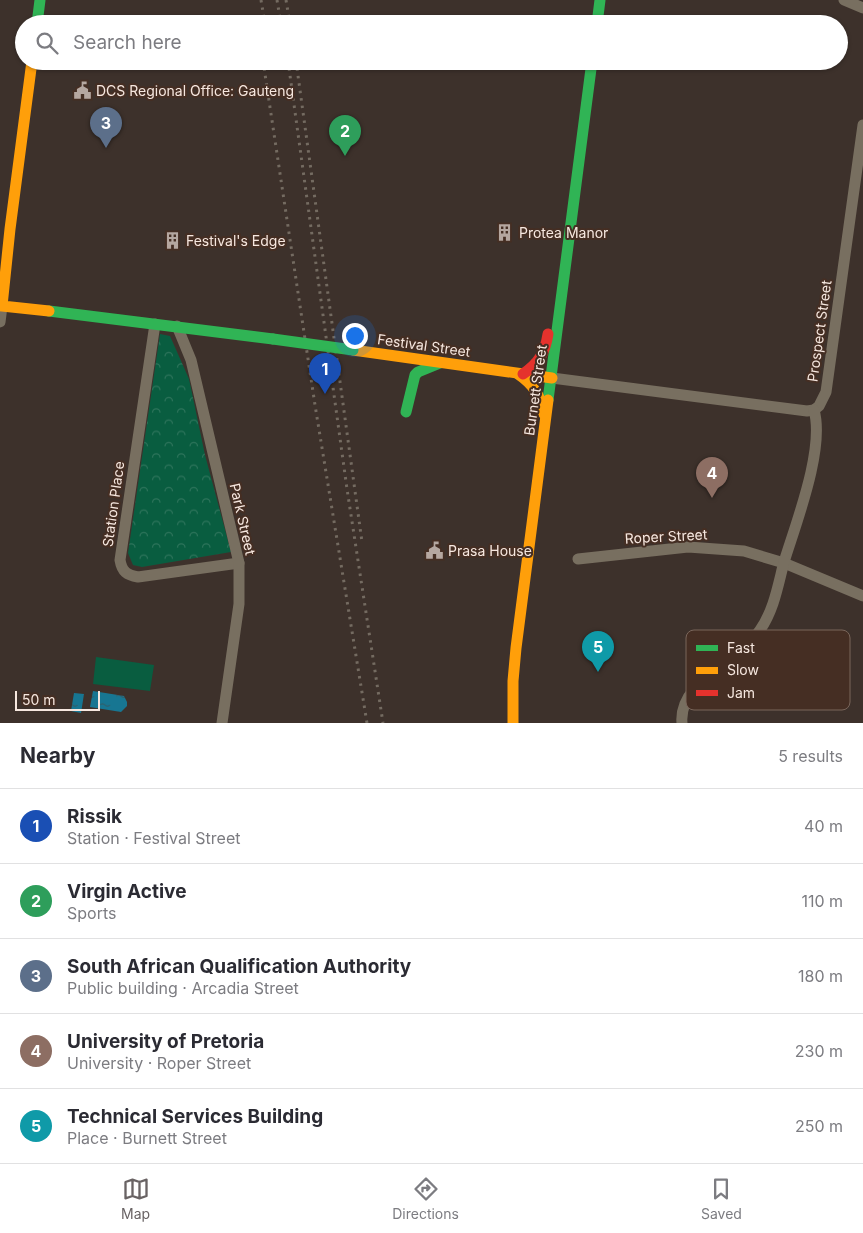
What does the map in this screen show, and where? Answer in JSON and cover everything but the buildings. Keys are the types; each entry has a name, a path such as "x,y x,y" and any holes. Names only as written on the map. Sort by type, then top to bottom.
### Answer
{"street":[{"path":"38,15 40,0"},
{"path":"598,15 600,0"},
{"path":"844,0 863,8"},
{"path":"0,322 31,70"},
{"name":"Burnett Street","path":"513,723 513,681 516,648 591,70"},
{"name":"Prospect Street","path":"814,410 819,406 826,392 863,125"},
{"path":"546,424 537,389 520,373 540,361 545,352 558,273 568,251"},
{"name":"Festival Street","path":"1,306 177,326 552,378 807,411 814,410"},
{"name":"Station Place","path":"155,324 126,516 120,560 121,568 128,575 138,577 238,563"},
{"name":"Park Street","path":"177,326 191,360 238,563 239,604 222,723"},
{"path":"406,412 415,375 440,363"},
{"path":"760,630 772,606 803,504 818,431 814,410"},
{"name":"Roper Street","path":"578,559 649,550 703,547 744,551 784,564 863,596"},
{"path":"682,723 683,706 686,700"}],"green space":[{"path":"160,334 170,336 189,379 205,455 231,552 142,567 133,565 128,553"},
{"path":"96,657 154,665 150,691 93,684"}],"water":[{"path":"93,691 124,696 127,706 121,712 90,707"},
{"path":"74,693 84,694 81,713 71,711"}],"railway":[{"path":"261,0 264,15"},
{"path":"277,0 280,15"},
{"path":"286,0 288,15"},
{"path":"264,70 315,405 367,723"},
{"path":"289,70 347,489 383,723"},
{"path":"297,70 362,542"}],"traffic: fast":[{"path":"38,15 40,0"},
{"path":"598,15 600,0"},
{"path":"548,400 591,70"},
{"path":"49,311 273,339"},
{"path":"273,339 353,350"},
{"path":"406,412 415,375 440,363"}],"traffic: slow":[{"path":"31,70 2,306 49,311"},
{"path":"353,350 552,378"},
{"path":"518,374 536,391 544,414"},
{"path":"513,723 513,681 516,648 548,400"}],"traffic: jam":[{"path":"523,374 540,357 548,334"}],"place":[{"name":"DCS Regional Office: Gauteng","path":"82,90"},
{"name":"South African Qualification Authority","path":"106,148"},
{"name":"Virgin Active","path":"345,156"},
{"name":"Protea Manor","path":"505,232"},
{"name":"Festival's Edge","path":"172,240"},
{"name":"Rissik","path":"325,394"},
{"name":"University of Pretoria","path":"712,498"},
{"name":"Prasa House","path":"434,550"},
{"name":"Technical Services Building","path":"598,672"}]}
